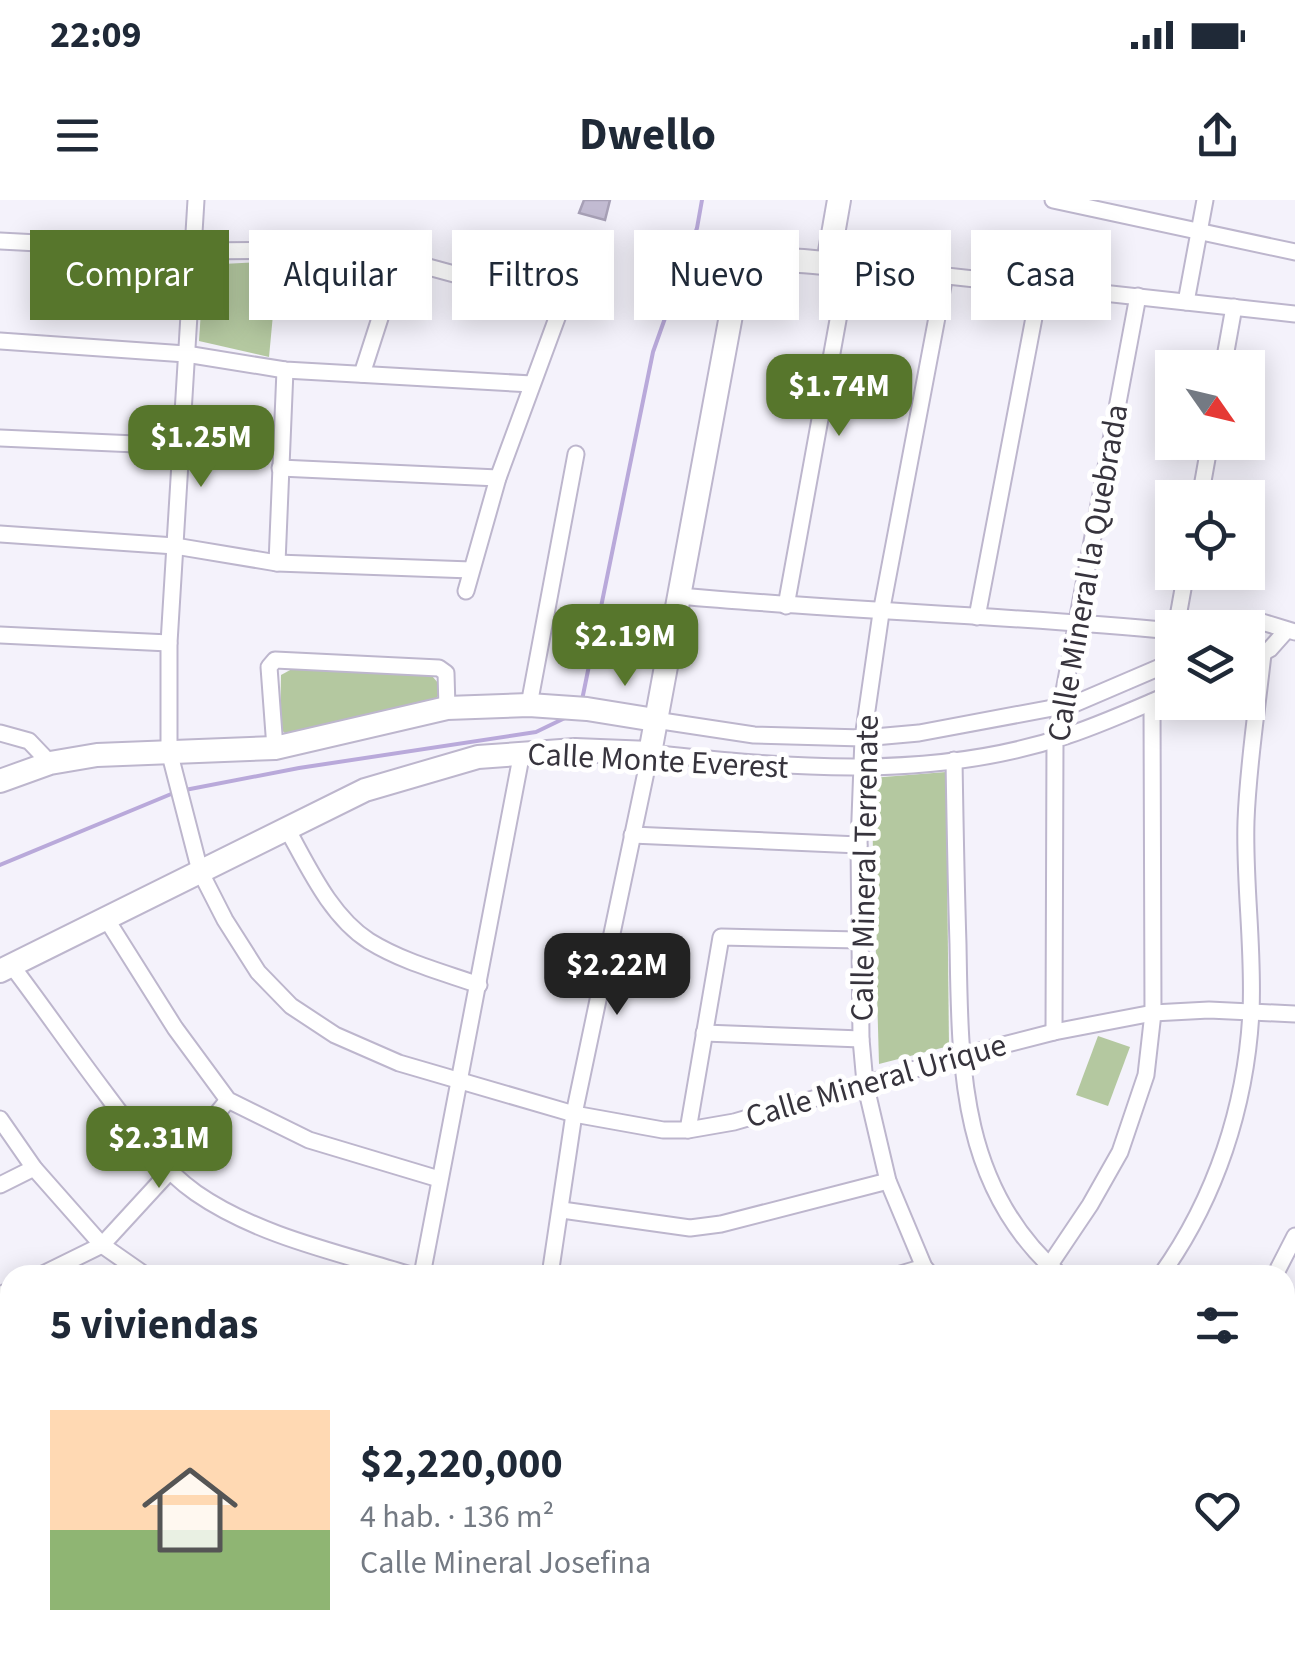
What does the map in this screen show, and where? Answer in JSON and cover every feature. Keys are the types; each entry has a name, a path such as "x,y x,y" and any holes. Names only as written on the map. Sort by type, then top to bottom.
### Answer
{"street":[{"name":"Calle Mineral Urique","path":"193,230 196,200"},
{"path":"839,200 839,230"},
{"path":"1053,200 1295,252"},
{"path":"1186,302 1205,200"},
{"path":"0,241 30,243"},
{"path":"552,1265 574,1114 650,753 739,272 742,265 755,260 819,263"},
{"path":"1111,293 1295,314"},
{"name":"Calle Mineral la Quebrada","path":"1054,1032 1055,739 1138,296"},
{"path":"1226,350 1234,307"},
{"name":"Calle Mineral Urique","path":"188,320 170,643 170,751 200,871 224,920 258,972 291,1006 335,1035 460,1081 574,1114 663,1130 688,1130 757,1116 1054,1032 1153,1013 1251,1010 1295,1014"},
{"path":"362,374 379,320"},
{"path":"466,590 498,478 556,320"},
{"path":"786,606 829,320"},
{"name":"Calle Mineral Terrenate","path":"924,1265 888,1181 865,1083 859,845 861,768 881,613 936,320"},
{"path":"977,618 1034,320"},
{"path":"0,341 186,354 285,370 532,384"},
{"path":"276,563 285,370"},
{"path":"0,438 182,446"},
{"path":"529,706 576,454"},
{"path":"280,468 498,478"},
{"path":"0,534 175,546 276,563 470,570"},
{"path":"678,596 881,613 1155,628"},
{"path":"1265,624 1290,632"},
{"path":"1265,650 1290,632"},
{"path":"0,635 170,643"},
{"path":"275,748 269,667 272,660 445,670 447,708"},
{"name":"Calle Monte Everest","path":"0,781 50,763 97,755 275,748 447,708 579,709 754,735 864,738 960,727 1059,707 1155,667"},
{"name":"Calle Monte Everest","path":"6,968 364,790 478,757 575,750 650,753 752,765 861,768 954,760 1055,739 1155,701"},
{"path":"1057,1265 1130,1128 1146,1074 1153,1013 1152,702"},
{"path":"1167,1265 1192,1227 1220,1164 1240,1094 1251,1010 1246,818 1251,720"},
{"path":"0,732 29,741 50,763"},
{"path":"424,1265 522,752"},
{"path":"954,760 960,1056 968,1111 983,1163 1013,1221 1050,1265"},
{"path":"286,827 318,884 366,939 414,963 479,984"},
{"path":"632,835 859,845"},
{"path":"107,920 175,1028 228,1100 320,1144 439,1179"},
{"path":"688,1130 722,937 860,940"},
{"path":"6,968 126,1120 170,1171 196,1193 296,1239 379,1265"},
{"path":"704,1033 861,1039"},
{"path":"61,1265 102,1245 228,1100"},
{"path":"0,1118 34,1168 102,1245 131,1265"},
{"path":"0,1184 34,1168"},
{"path":"562,1210 690,1228 721,1224 888,1181"},
{"path":"1280,1265 1295,1236"}],"green space":[{"path":"249,263 249,320 272,320 269,357 199,341 200,320 229,320 229,264"},
{"path":"292,669 432,676 440,693 435,700 286,734 280,729 281,675"},
{"path":"946,772 949,1046 879,1064 871,778"},
{"path":"1098,1036 1130,1047 1108,1106 1076,1095"}],"building":[{"path":"584,200 610,200 605,220 579,213"}],"waterway":[{"path":"582,700 653,352 697,228 702,200"},
{"path":"185,790 299,768 536,732 567,717"},
{"path":"0,865 176,792"}]}
